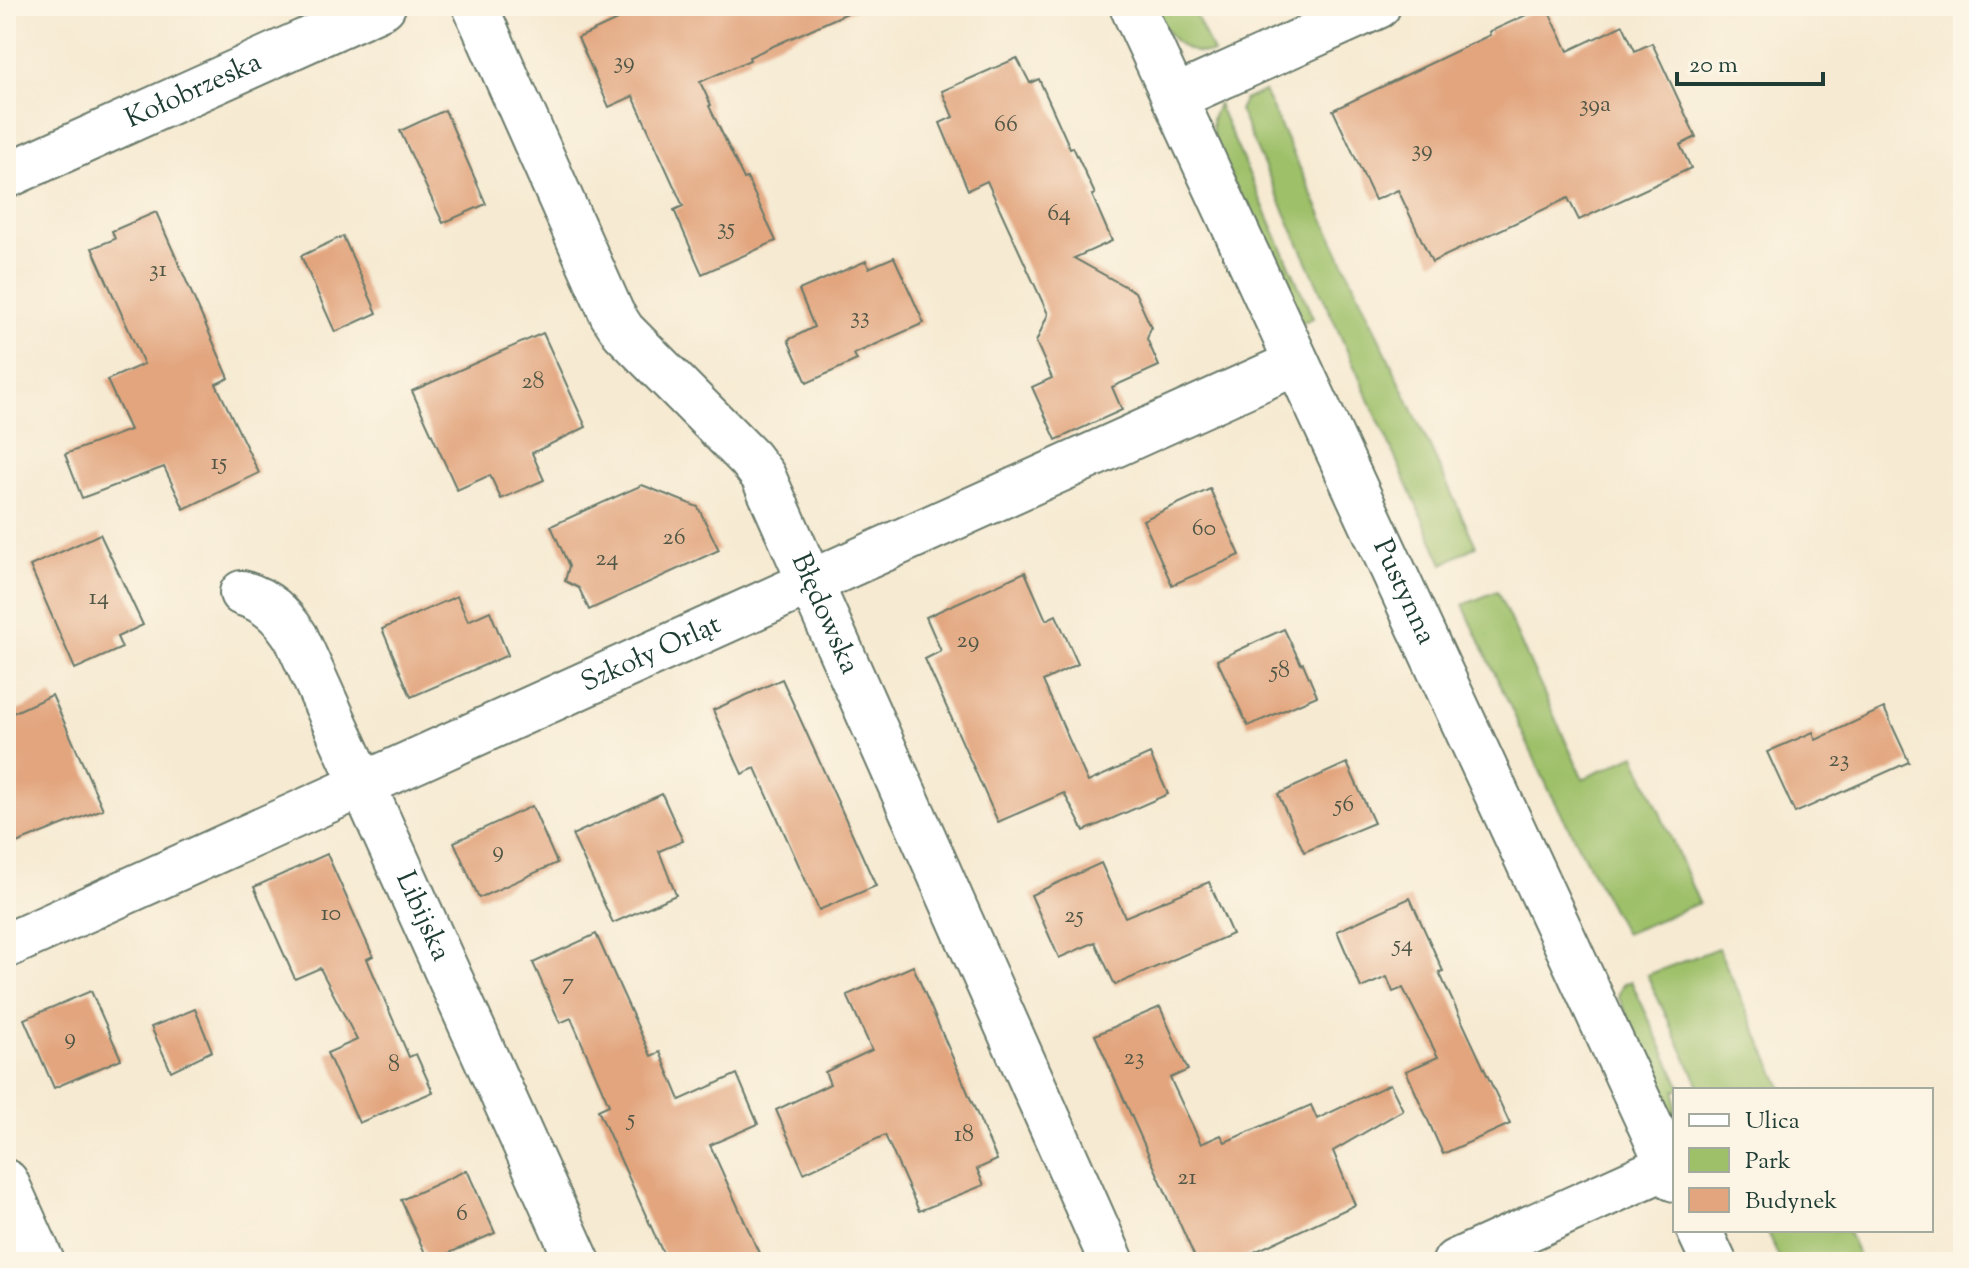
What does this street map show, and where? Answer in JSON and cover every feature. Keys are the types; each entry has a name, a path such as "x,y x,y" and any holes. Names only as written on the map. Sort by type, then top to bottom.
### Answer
{"street":[{"name":"Kołobrzeska","path":"6,176 383,6"},
{"name":"Błędowska","path":"475,6 612,314 623,331 750,459 763,476 1112,1262"},
{"name":"Pustynna","path":"1132,6 1672,1172"},
{"path":"1174,98 1378,6"},
{"name":"Szkoły Orląt","path":"6,946 1296,363"},
{"name":"Libijska","path":"242,593 264,600 283,617 296,637 578,1262"},
{"path":"1455,1262 1672,1172"},
{"path":"6,1182 42,1262"},
{"path":"1700,1232 1714,1262"}],"green space":[{"path":"1154,6 1192,6 1213,53 1191,51 1175,41"},
{"path":"1264,91 1476,546 1443,564 1239,110 1244,100"},
{"path":"1218,104 1313,318 1298,325 1213,138 1212,119"},
{"path":"1497,591 1583,779 1635,755 1699,903 1625,934 1549,790 1463,605"},
{"path":"1718,948 1782,1088 1700,1088 1647,975"},
{"path":"1631,981 1681,1088 1673,1088 1673,1114 1618,996 1623,984"},
{"path":"1767,1232 1848,1232 1861,1262 1781,1262"}],"building":[{"path":"647,6 863,6 700,82 776,241 702,274 674,210 683,206 633,96 609,107 578,38"},
{"path":"1546,6 1568,51 1623,25 1635,51 1652,43 1696,137 1680,145 1691,168 1579,220 1568,198 1432,262 1398,190 1375,200 1333,110"},
{"path":"1017,58 1030,83 1039,79 1095,194 1092,195 1112,241 1074,258 1135,292 1151,327 1147,339 1159,366 1112,387 1122,410 1056,440 1032,387 1052,378 1036,342 1048,314 987,181 968,190 940,123 953,117 942,91"},
{"path":"445,110 486,204 443,223 400,131"},
{"path":"156,212 229,378 216,384 259,473 184,509 164,467 82,498 65,454 130,430 107,380 144,364 92,248 115,239 112,231"},
{"path":"343,236 377,313 335,332 301,256"},
{"path":"894,257 924,323 854,354 857,360 807,383 788,340 814,327 799,290 866,261 869,268"},
{"path":"543,333 586,427 532,453 544,480 501,499 490,475 457,490 412,391"},
{"path":"642,485 698,507 719,550 589,610 579,588 565,581 569,566 551,526"},
{"path":"1210,489 1240,555 1172,585 1143,520"},
{"path":"100,534 143,625 117,637 122,648 75,669 30,566"},
{"path":"1025,572 1046,620 1056,615 1078,664 1043,681 1088,782 1150,754 1168,794 1084,831 1064,793 998,822 925,659 941,651 926,617"},
{"path":"457,596 468,621 490,611 508,655 411,697 382,629"},
{"path":"1284,629 1317,696 1248,726 1217,660"},
{"path":"782,679 876,886 819,910 755,768 742,774 713,710"},
{"path":"52,695 103,809 6,847 6,716"},
{"path":"1884,708 1909,762 1795,813 1767,752 1813,732 1816,740"},
{"path":"1347,763 1374,823 1304,852 1278,794"},
{"path":"662,794 683,841 659,851 676,895 613,923 572,835"},
{"path":"532,806 557,863 479,898 454,842"},
{"path":"327,854 373,956 367,959 409,1057 416,1054 433,1092 359,1123 327,1053 357,1040 320,968 295,979 254,887"},
{"path":"1101,863 1125,917 1209,882 1232,934 1115,985 1095,942 1059,958 1031,895"},
{"path":"1410,898 1443,971 1439,972 1510,1124 1443,1154 1406,1071 1438,1057 1403,988 1393,992 1387,977 1361,988 1337,931"},
{"path":"596,934 651,1056 660,1052 680,1100 737,1074 758,1124 710,1145 763,1262 667,1262 598,1110 609,1105 571,1018 560,1023 533,963"},
{"path":"913,966 997,1160 977,1169 984,1185 919,1211 885,1135 804,1173 776,1110 830,1084 825,1072 872,1050 847,995"},
{"path":"91,991 121,1059 54,1088 24,1019"},
{"path":"1160,1007 1188,1070 1170,1078 1201,1144 1221,1135 1225,1142 1311,1105 1317,1119 1390,1084 1403,1110 1333,1151 1355,1205 1233,1262 1197,1262 1095,1035"},
{"path":"195,1009 212,1051 171,1071 151,1027"},
{"path":"467,1170 495,1233 429,1262 401,1200"}]}
